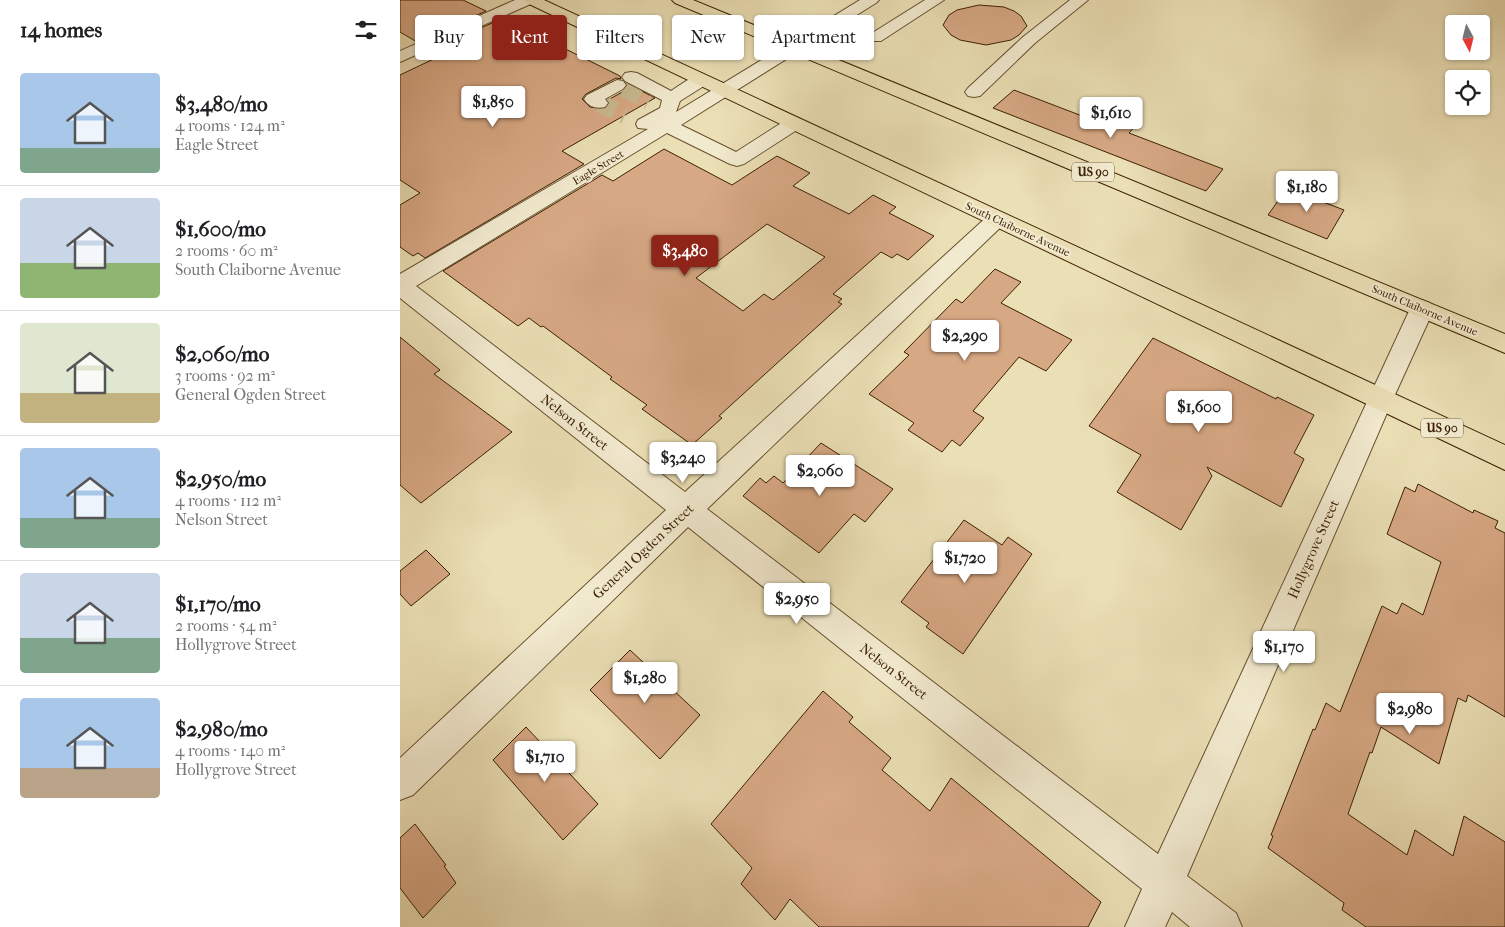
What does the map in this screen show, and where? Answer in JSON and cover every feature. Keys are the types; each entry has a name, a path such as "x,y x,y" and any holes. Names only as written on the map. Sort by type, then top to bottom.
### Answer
{"main road":[{"name":"South Claiborne Avenue","path":"532,0 1505,458"},
{"name":"South Claiborne Avenue","path":"680,0 754,31"},
{"name":"South Claiborne Avenue","path":"825,60 1505,344"}],"street":[{"path":"400,57 528,0"},
{"name":"Eagle Street","path":"848,15 871,0"},
{"path":"876,38 936,0"},
{"path":"974,92 1029,40 1080,0"},
{"name":"Eagle Street","path":"400,285 672,113 725,91 776,60"},
{"path":"600,103 593,99 624,84 663,61"},
{"path":"596,155 619,147 638,122 672,113 702,80"},
{"path":"624,84 672,113 737,160 794,124"},
{"path":"649,102 672,113"},
{"name":"General Ogden Street","path":"400,782 997,219"},
{"name":"Nelson Street","path":"400,285 1222,927"},
{"name":"Hollygrove Street","path":"1145,927 1380,399 1422,309"}],"building":[{"path":"400,0 463,0 486,11 477,15 415,15 415,41 400,32"},
{"path":"979,5 1004,7 1014,11 1021,16 1027,26 1019,35 1011,40 986,45 960,40 951,35 943,25 949,15 957,10"},
{"path":"492,23 492,60 567,60 567,50 577,55 577,60 588,60 620,76 621,79 616,78 586,94 582,99 590,107 605,109 610,103 608,100 624,91 628,84 655,98 562,151 584,164 425,258 418,253 413,256 400,247 400,205 420,193 400,180 400,75 432,60 482,60 482,27"},
{"path":"1014,90 1098,122 1108,111 1139,122 1129,133 1223,169 1206,191 993,108"},
{"path":"664,149 732,185 777,156 810,173 793,186 849,214 873,195 896,207 889,213 934,236 908,260 897,254 892,258 881,252 833,294 842,299 838,302 842,304 719,416 722,418 692,445 642,409 647,405 610,379 612,377 543,326 541,327 529,318 518,326 443,271 602,175 613,181","holes":["767,224 825,257 773,300 764,294 743,311 696,278"]},
{"path":"1287,188 1344,210 1327,239 1268,215"},
{"path":"995,269 1021,282 1001,303 1072,340 1046,371 1019,357 973,411 984,418 960,446 952,440 942,452 908,430 914,423 869,394 909,355 904,352 956,299 962,303"},
{"path":"400,337 440,370 434,374 512,432 421,503 400,485"},
{"path":"1153,338 1276,399 1277,397 1314,415 1294,453 1304,459 1281,507 1207,467 1212,476 1181,530 1117,492 1141,455 1089,426"},
{"path":"821,443 893,489 865,522 854,514 819,553 743,496 760,478 766,483 774,476 783,483"},
{"path":"1418,484 1473,513 1474,510 1498,521 1495,528 1505,533 1505,717 1468,695 1466,702 1458,698 1439,764 1381,727 1348,814 1407,855 1415,830 1453,856 1464,816 1505,842 1505,927 1366,927 1342,910 1344,903 1268,848 1273,836 1271,835 1313,729 1315,730 1326,703 1340,712 1382,606 1397,614 1402,603 1423,615 1441,562 1387,534 1405,487 1415,492"},
{"path":"964,520 1002,545 1008,537 1032,554 963,654 926,627 929,623 901,602"},
{"path":"426,550 450,574 411,606 400,594 400,571"},
{"path":"630,650 700,715 660,759 590,690"},
{"path":"823,691 853,717 849,722 891,758 882,770 930,811 951,778 1101,902 1088,927 819,927 790,899 775,920 741,884 752,868 711,824"},
{"path":"526,727 598,804 563,840 493,760"},
{"path":"415,824 446,865 444,866 456,883 423,918 400,888 400,838"}],"tunnel":[{"path":"624,88 649,101"},
{"path":"599,103 625,115"}]}
